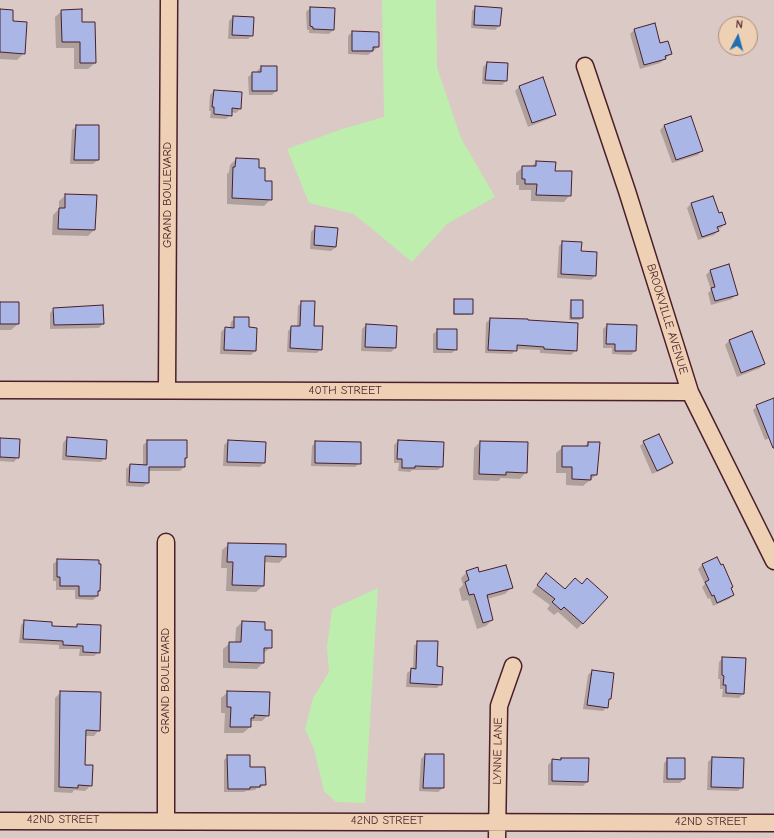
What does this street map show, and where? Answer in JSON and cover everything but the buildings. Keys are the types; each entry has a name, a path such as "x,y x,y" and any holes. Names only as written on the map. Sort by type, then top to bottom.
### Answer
{"street":[{"name":"GRAND BOULEVARD","path":"167,390 169,0"},
{"name":"BROOKVILLE AVENUE","path":"586,66 690,392 774,561"},
{"name":"40TH STREET","path":"0,390 690,392"},
{"name":"GRAND BOULEVARD","path":"166,542 166,820"},
{"name":"LYNNE LANE","path":"497,838 499,706 513,666"},
{"name":"42ND STREET","path":"0,820 774,823"}],"green space":[{"path":"382,0 436,0 437,68 461,138 495,197 447,224 412,262 354,214 309,203 287,149 342,129 384,117"},
{"path":"378,588 365,803 336,802 324,791 314,749 305,729 313,698 329,672 327,647 332,609"}]}
